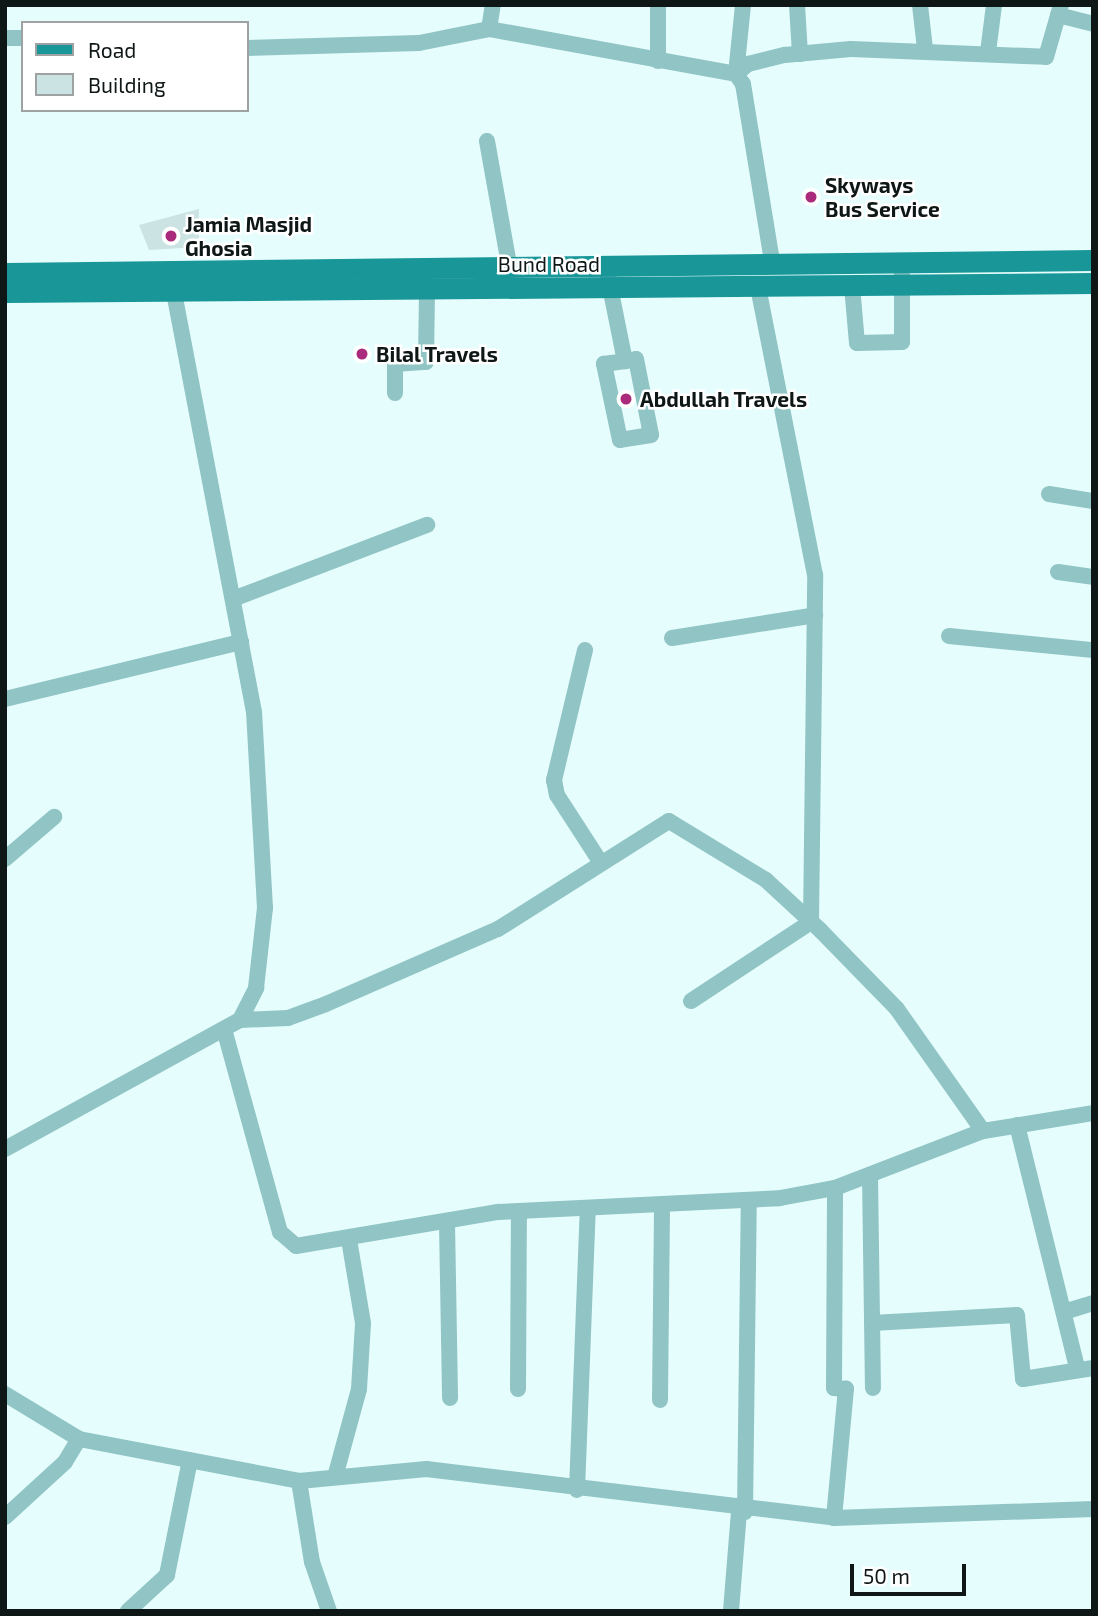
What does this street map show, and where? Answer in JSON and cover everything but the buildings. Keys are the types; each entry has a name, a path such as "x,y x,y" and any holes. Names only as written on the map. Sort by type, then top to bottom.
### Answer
{"main road":[{"name":"Bund Road","path":"5,273 509,264 902,264 1093,260"},
{"name":"Bund Road","path":"5,292 426,291 1093,283"}],"street":[{"path":"489,29 493,5"},
{"path":"658,5 658,61"},
{"path":"743,5 736,74 743,84 772,262"},
{"path":"797,5 800,54"},
{"path":"920,5 925,48"},
{"path":"988,52 994,5"},
{"path":"248,48 419,43 489,29 736,74 748,64 800,54 925,48 1046,57 1059,10 1093,24"},
{"path":"487,141 509,264"},
{"path":"606,264 625,361"},
{"path":"852,286 857,343 902,342 902,264"},
{"path":"758,287 815,575 811,922"},
{"path":"395,393 395,364 426,362 426,291"},
{"path":"174,292 254,712 265,908 256,988 240,1020"},
{"path":"636,359 651,435 621,440 604,364 625,361 636,359"},
{"path":"1049,494 1093,501"},
{"path":"233,599 427,525"},
{"path":"1058,572 1093,577"},
{"path":"672,638 815,615"},
{"path":"949,636 1093,650"},
{"path":"5,699 240,642"},
{"path":"585,650 554,780 557,795 601,863"},
{"path":"5,858 54,817"},
{"path":"5,1149 240,1020 288,1018 461,946 669,821 766,880 811,922 897,1009 983,1130"},
{"path":"691,1001 811,922"},
{"path":"224,1030 280,1232 296,1247 519,1212 749,1200 835,1188 983,1130 1093,1112"},
{"path":"872,1323 1017,1315 1023,1379 1085,1367 1067,1311 1017,1125"},
{"path":"870,1175 873,1388"},
{"path":"834,1518 846,1389 834,1388 835,1188"},
{"path":"732,1611 742,1511 749,1200"},
{"path":"660,1400 662,1205"},
{"path":"577,1490 588,1210"},
{"path":"518,1389 519,1212"},
{"path":"447,1223 450,1398"},
{"path":"335,1477 359,1389 363,1323 349,1239"},
{"path":"1067,1311 1093,1303"},
{"path":"5,1394 79,1439 299,1481 426,1469 742,1511 834,1518 1093,1509"},
{"path":"5,1517 65,1462 79,1439"},
{"path":"128,1611 167,1575 190,1460"},
{"path":"299,1481 312,1562 330,1611"}],"place":[{"name":"Skyways Bus Service","path":"811,197"},
{"name":"Jamia Masjid Ghosia","path":"171,236"},
{"name":"Bilal Travels","path":"362,354"},
{"name":"Abdullah Travels","path":"626,399"}]}
